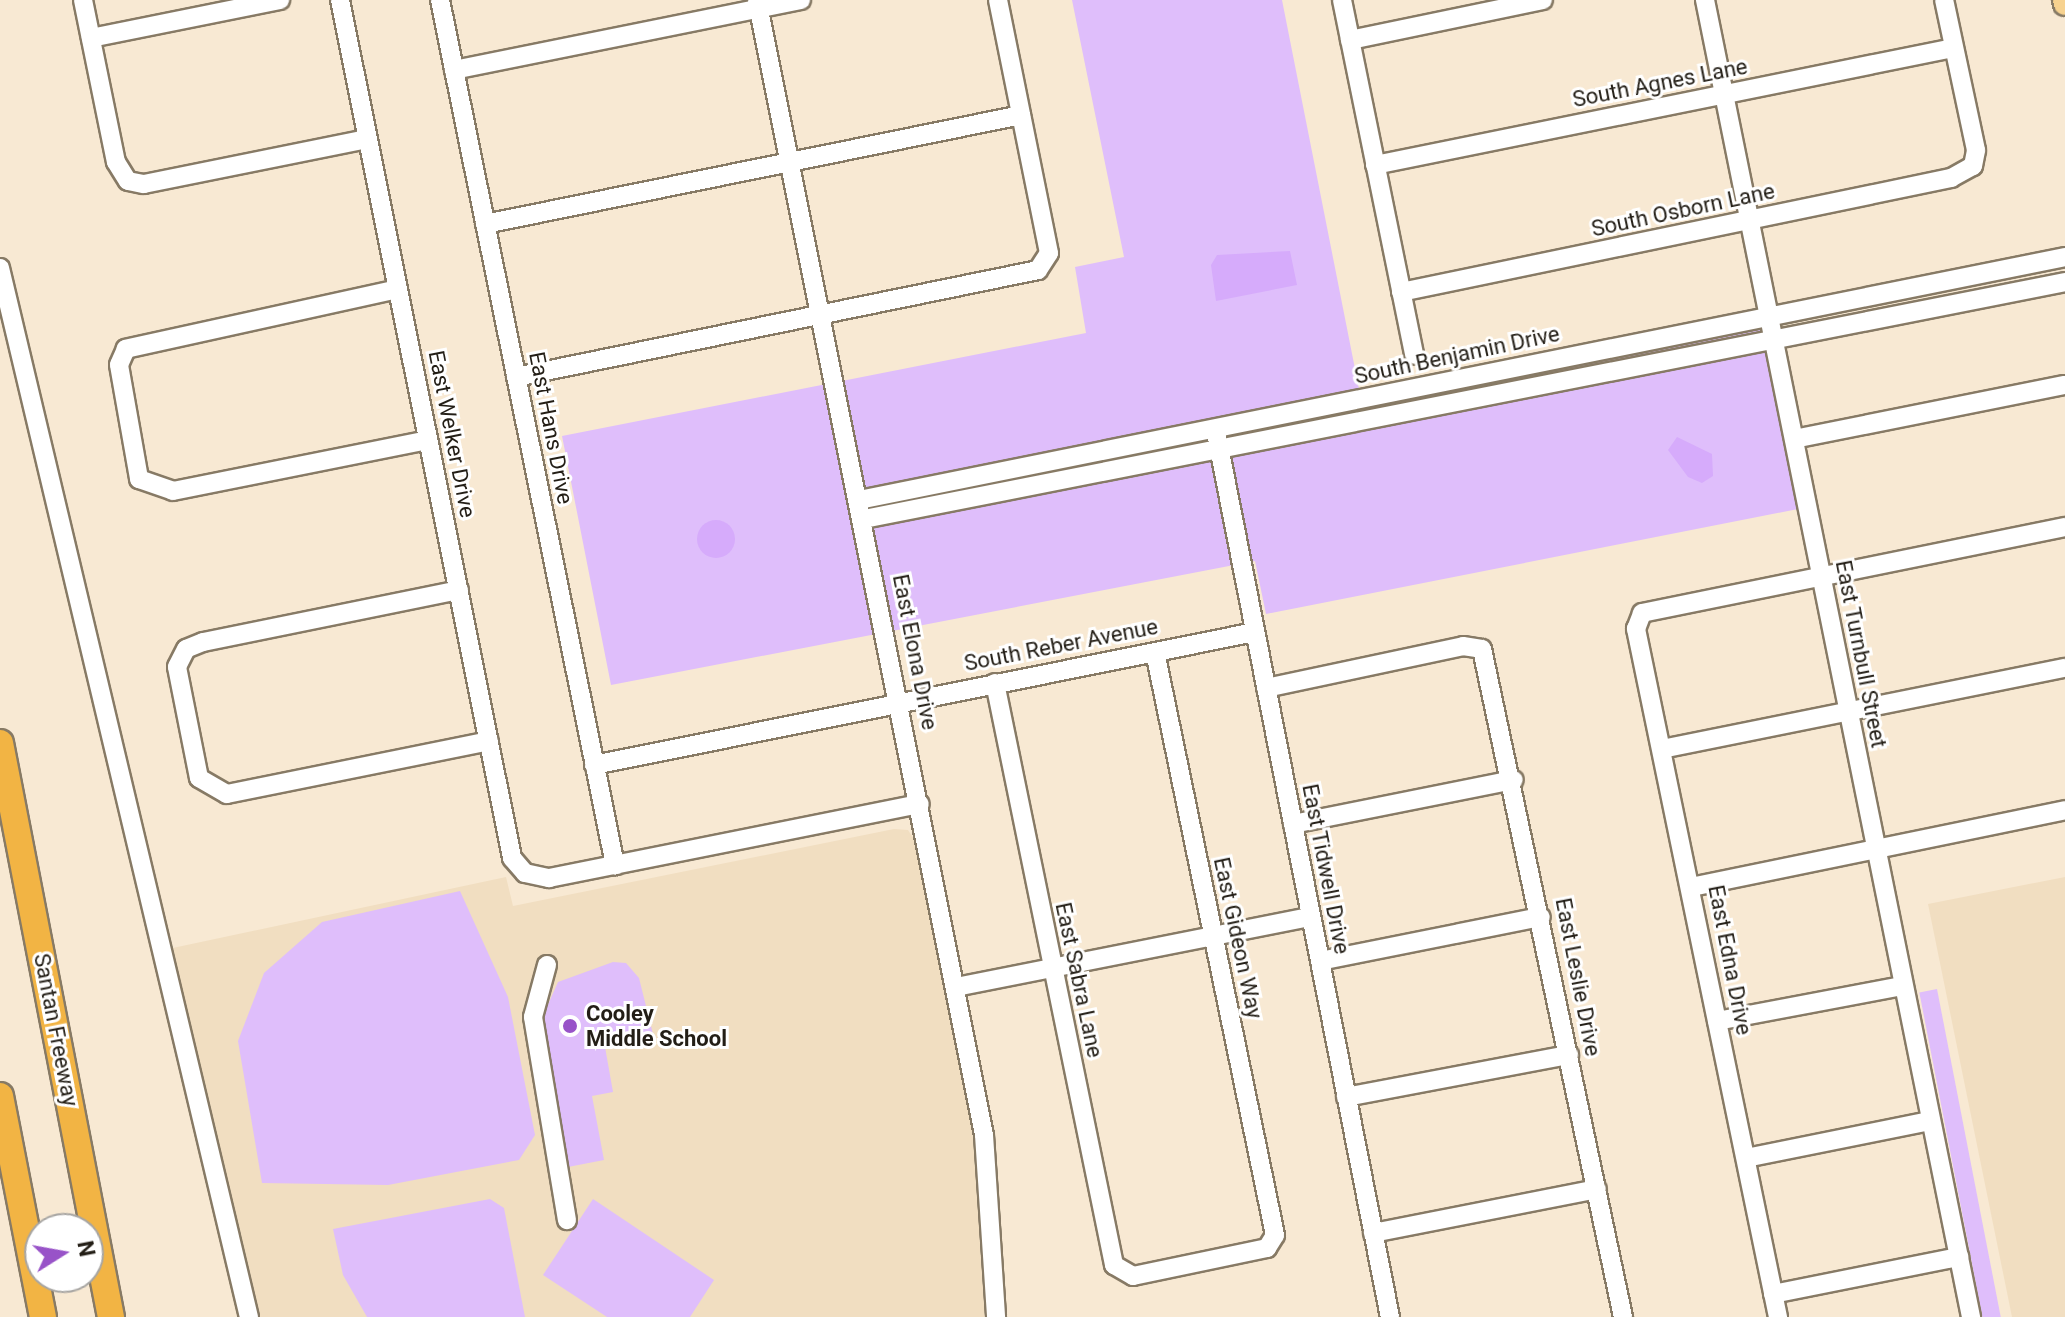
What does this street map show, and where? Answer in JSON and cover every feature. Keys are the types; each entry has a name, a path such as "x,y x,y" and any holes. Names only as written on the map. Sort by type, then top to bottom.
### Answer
{"highway":[{"name":"Santan Freeway","path":"0,743 111,1317"},
{"path":"0,1096 43,1317"}],"street":[{"path":"83,0 116,162 128,181 144,184 368,139"},
{"path":"91,38 280,0"},
{"name":"East Welker Drive","path":"340,0 512,858 525,873 549,878 615,865"},
{"name":"East Hans Drive","path":"440,0 615,865"},
{"path":"454,70 758,4 801,0"},
{"path":"516,377 1038,270 1049,253 998,0"},
{"path":"1342,0 1414,355"},
{"path":"1350,40 1543,0"},
{"name":"East Turnbull Street","path":"1705,0 1971,1317"},
{"path":"1944,0 1953,48"},
{"name":"East Elona Drive","path":"758,4 864,519 984,1135 996,1317"},
{"name":"South Agnes Lane","path":"1375,165 1953,48"},
{"name":"South Osborn Lane","path":"1401,292 1951,178 1973,166 1953,48"},
{"path":"485,224 1021,115"},
{"name":"South Benjamin Drive","path":"864,519 1767,315 2065,257"},
{"path":"0,268 249,1317"},
{"name":"South Benjamin Drive","path":"859,500 1217,440 2065,282"},
{"path":"398,289 126,349 119,365 139,479 155,490 428,440"},
{"path":"1794,439 2065,385"},
{"name":"East Tidwell Drive","path":"1217,440 1390,1317"},
{"path":"1821,578 2065,527"},
{"name":"East Edna Drive","path":"1778,1317 1636,629 1642,613 1821,578"},
{"path":"459,590 186,649 177,667 199,778 213,789 227,794 489,741"},
{"name":"South Reber Avenue","path":"594,765 1255,632"},
{"name":"East Leslie Drive","path":"1266,688 1482,649 1514,780 1623,1317"},
{"name":"East Gideon Way","path":"1133,1276 1267,1248 1275,1235 1155,652"},
{"path":"1662,749 2065,668"},
{"name":"East Sabra Lane","path":"995,683 1114,1265 1133,1276"},
{"path":"1293,824 1514,780"},
{"path":"615,865 920,804"},
{"path":"1691,887 2065,810"},
{"path":"956,987 1311,917"},
{"path":"1320,961 1541,917"},
{"path":"547,965 533,1017 567,1220"},
{"path":"1717,1021 1903,986"},
{"path":"1346,1097 1569,1055"},
{"path":"1746,1158 1930,1121"},
{"path":"1373,1233 1597,1189"},
{"path":"1773,1294 1959,1257"}],"shaded area":[{"path":"1072,0 1282,0 1359,389 1757,308 1798,509 1266,614 1255,561 611,685 562,436 1086,333 1075,267 1124,257"},
{"path":"1290,251 1297,285 1216,301 1211,265 1217,255"},
{"path":"1677,437 1712,454 1713,476 1702,483 1688,477 1668,450"},
{"path":"716,520 730,525 735,539 730,553 716,558 702,553 697,539 702,525"},
{"name":"Cooley Middle School","path":"894,829 908,830 916,842 972,1123 985,1317 256,1317 168,949 506,877 513,906"},
{"path":"2065,877 2065,1317 2012,1317 1928,904"},
{"path":"460,891 508,997 535,1135 519,1160 388,1185 262,1183 238,1041 264,973 322,922"},
{"path":"613,962 626,963 639,978 654,1038 605,1047 613,1092 592,1096 604,1160 568,1167 542,1018 558,982"},
{"path":"1937,989 2001,1317 1982,1317 1919,992"},
{"path":"490,1199 504,1208 525,1317 367,1317 343,1275 333,1229"},
{"path":"593,1199 714,1280 690,1317 607,1317 543,1275"}],"place":[{"name":"Cooley Middle School","path":"570,1026"}]}
